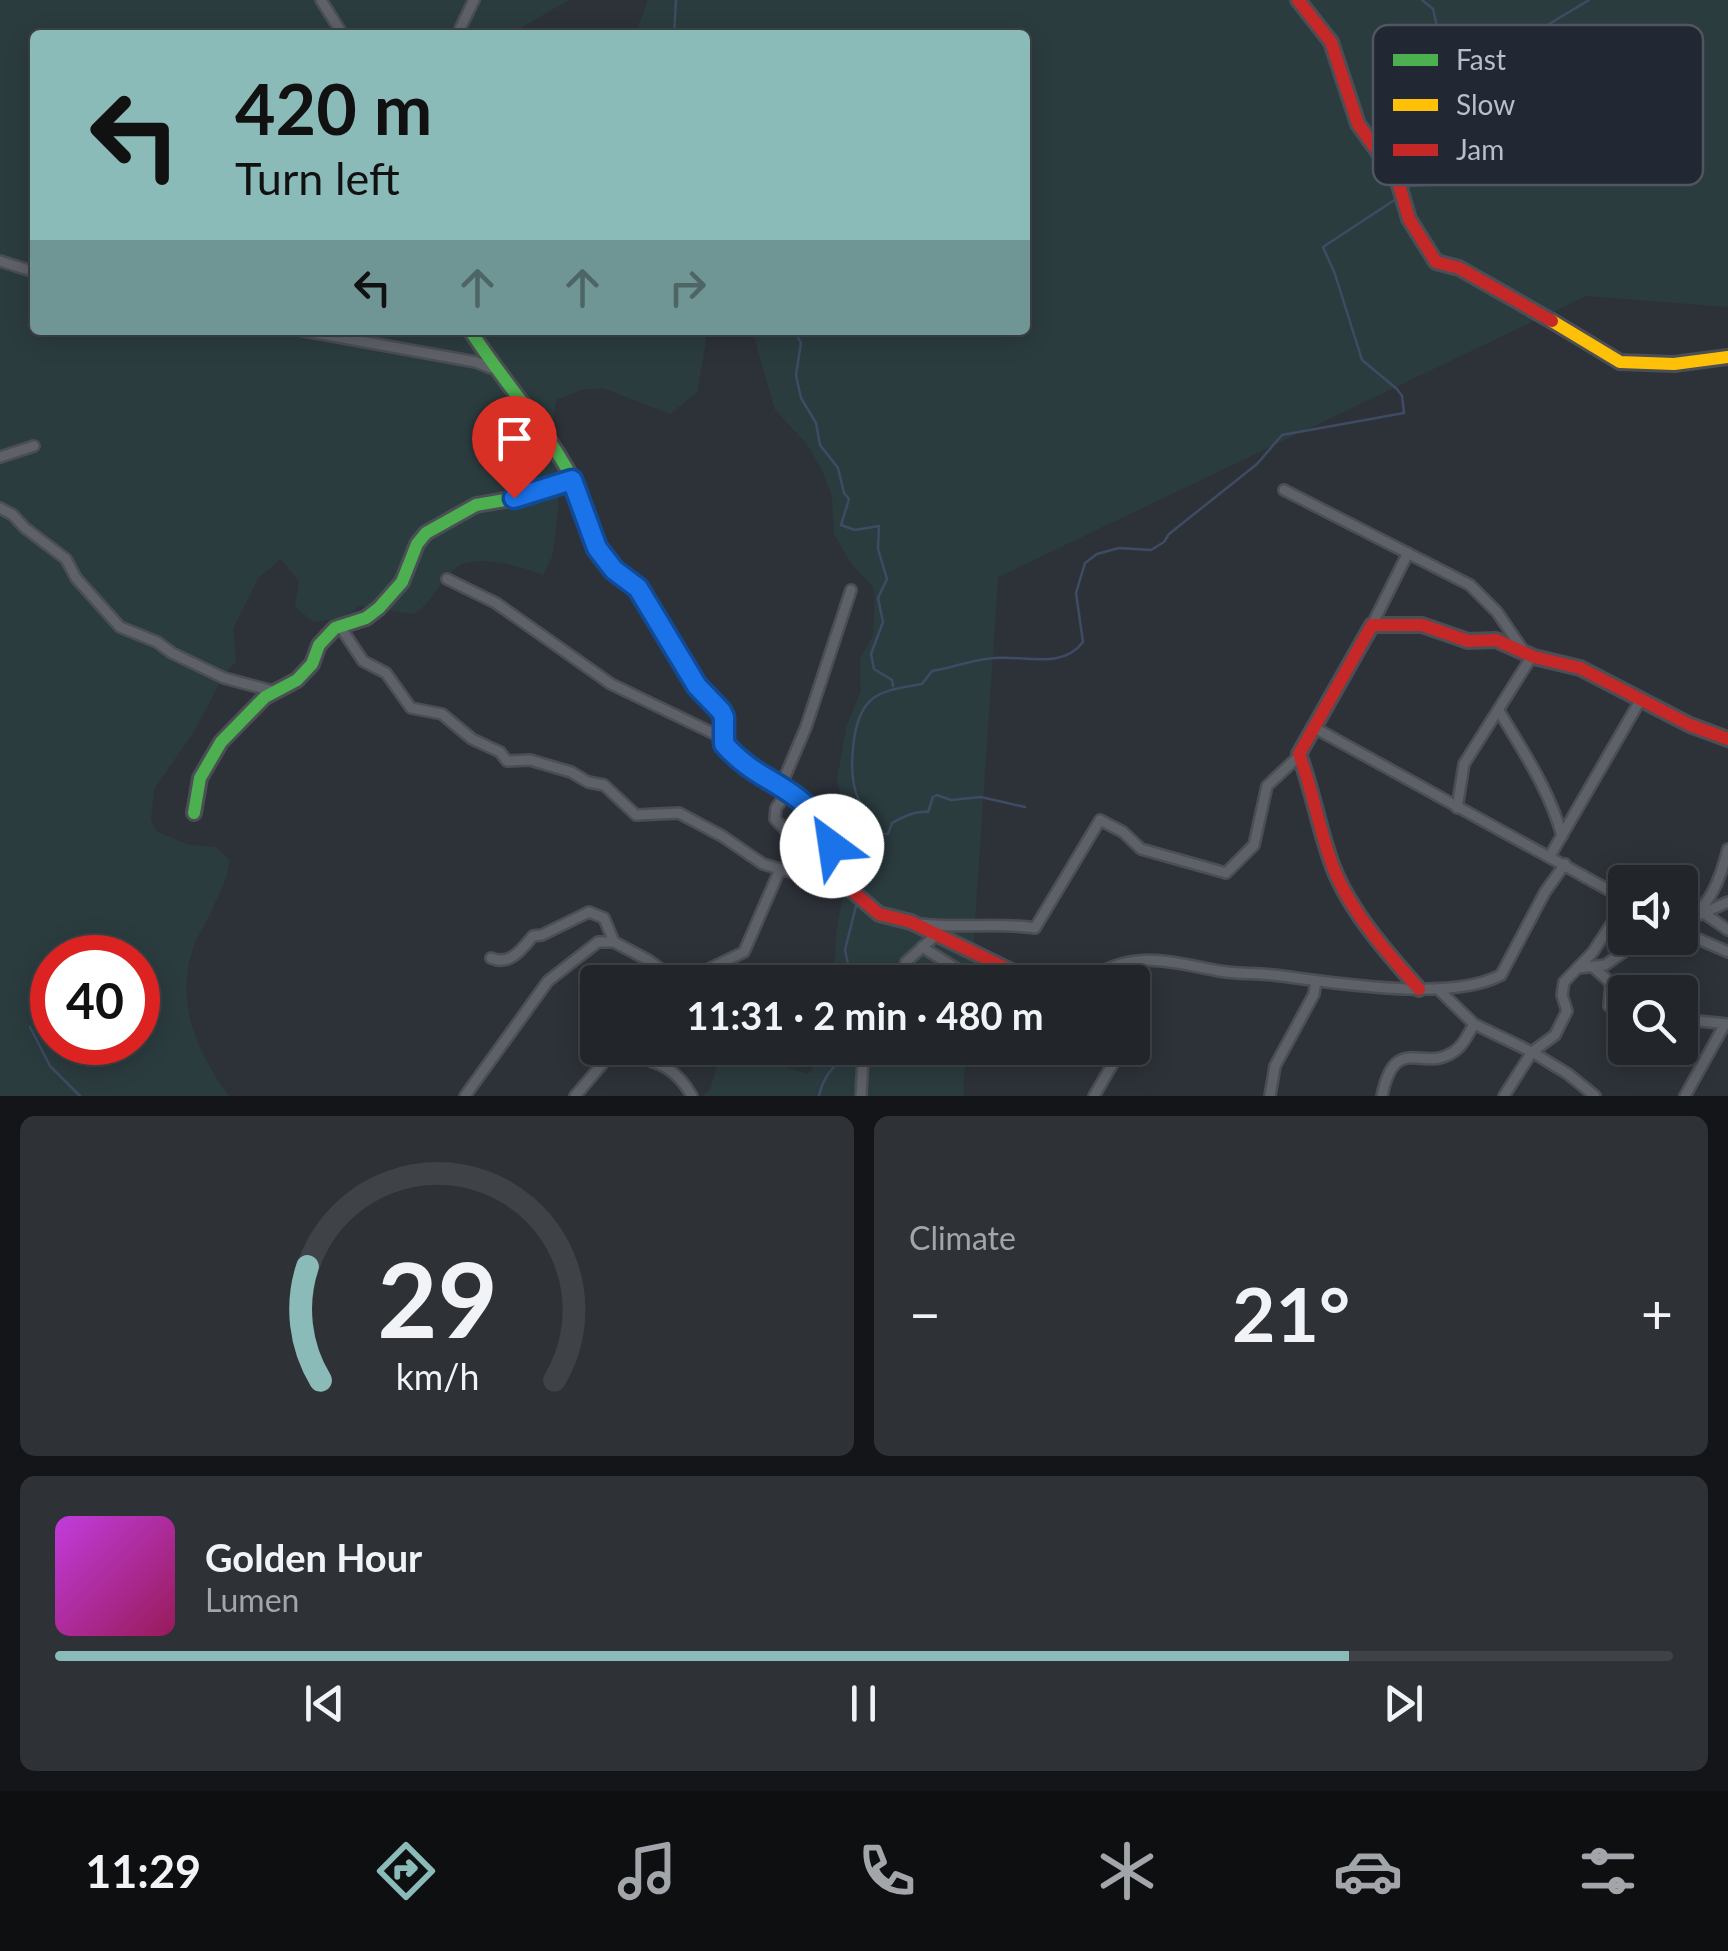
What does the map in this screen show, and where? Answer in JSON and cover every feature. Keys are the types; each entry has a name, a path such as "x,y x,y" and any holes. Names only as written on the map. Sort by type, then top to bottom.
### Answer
{"street":[{"path":"321,0 341,30"},
{"path":"460,30 474,0"},
{"path":"1298,0 1331,42 1358,124 1373,144"},
{"path":"1400,185 1409,219 1436,262 1460,268 1620,362 1674,364 1728,357"},
{"path":"0,261 30,270"},
{"path":"340,335 476,362 504,377 572,480 597,548 614,570 638,588 697,686 721,711 723,738 730,750 809,805 823,825 850,889"},
{"path":"473,335 496,371"},
{"path":"0,457 34,446"},
{"path":"194,813 200,778 221,742 273,691 298,680 338,625 366,618 379,608 402,582 418,544 430,530 476,505 522,497 572,480"},
{"path":"1284,490 1453,575 1486,599 1529,655"},
{"path":"0,508 66,559 76,578 120,627 224,678 273,691"},
{"path":"338,625 363,661 386,674 412,708 442,714 472,739 500,752 507,761 530,760 571,772 588,782 604,784 636,815 680,813 756,861 850,889 879,914 951,928 1008,924 1035,928 1100,820 1120,830 1141,849 1226,874 1254,845 1267,786 1300,756 1408,554"},
{"path":"447,579 496,603 611,684 723,738"},
{"path":"817,877 807,854 775,818 776,808 851,590"},
{"path":"1372,626 1420,624 1452,632 1468,641 1489,637 1508,642 1529,655 1582,669 1698,728 1728,738"},
{"path":"1458,808 1464,764 1529,655"},
{"path":"1550,856 1641,699"},
{"path":"1499,711 1528,756 1554,809 1562,836"},
{"path":"1314,727 1608,891"},
{"path":"1300,756 1334,868 1380,944 1419,989"},
{"path":"716,965 744,952 781,870 819,843 823,825"},
{"path":"1700,916 1728,849"},
{"path":"1112,965 1164,960 1220,972 1316,981 1439,990 1470,988 1501,975 1545,892 1565,864"},
{"path":"1700,916 1728,902"},
{"path":"491,958 508,961 534,936 589,912 604,918 614,942"},
{"path":"1700,916 1728,928 1728,913"},
{"path":"911,922 999,965"},
{"path":"1504,1096 1532,1052 1558,1031 1566,1010 1563,986 1608,925"},
{"path":"905,965 936,935"},
{"path":"1698,938 1728,952"},
{"path":"465,1096 548,980 598,942 614,942 655,965"},
{"path":"922,946 952,965"},
{"path":"1578,968 1604,965 1619,955"},
{"path":"1593,967 1608,980"},
{"path":"1270,1096 1276,1066 1314,994 1316,981"},
{"path":"1439,990 1474,1024 1532,1052 1590,1094"},
{"path":"1685,1096 1726,1024 1698,1021"},
{"path":"1382,1096 1387,1078 1398,1063 1407,1056 1448,1055 1460,1047 1474,1024"},
{"path":"575,1096 601,1065"},
{"path":"664,1065 685,1083 692,1096"},
{"path":"862,1096 863,1065"},
{"path":"1094,1096 1112,1065"}],"shaded area":[{"path":"0,0 569,0 521,30 30,30 30,335 707,335 697,392 670,414 603,388 582,390 556,400 550,443 557,466 558,512 552,557 543,575 500,563 465,563 451,572 414,614 359,606 346,617 314,622 295,607 299,582 281,559 259,577 233,629 236,661 154,789 151,819 156,831 189,845 216,847 229,859 223,885 194,946 187,971 188,1009 208,1063 229,1096 0,1096"},
{"path":"648,0 1728,0 1728,307 1586,296 998,577 972,965 834,965 852,848 837,779 847,725 861,691 860,659 873,636 875,597 873,587 852,565 834,534 832,496 822,470 807,444 775,410 753,335 1030,335 1030,30 637,30"},
{"path":"717,1065 781,1065 807,1074 813,1065 965,1065 963,1096 703,1096 710,1090"}],"waterway":[{"path":"674,30 676,0"},
{"path":"1422,0 1433,9 1437,25"},
{"path":"1548,25 1589,0"},
{"path":"1406,190 1410,186 1429,185"},
{"path":"859,890 866,848 878,834 858,799 853,772 855,732 870,701 888,691 922,684 932,671 986,659 1065,656 1083,642 1076,593 1085,563 1097,554 1119,548 1151,550 1164,542 1257,464 1282,435 1404,413 1397,389 1362,360 1323,247 1396,199"},
{"path":"797,335 801,343 796,375 801,398 816,423 820,445 838,468 849,499 841,525 855,530 879,526 878,549 887,579 878,598 883,622 871,654 874,669 892,680 893,686"},
{"path":"878,834 888,834 892,823 905,816 928,812 937,795 951,800 981,797 1025,807"},
{"path":"848,965 845,950 857,902"},
{"path":"49,1065 80,1096"},
{"path":"819,1096 825,1079 836,1065"}],"traffic: fast":[{"path":"473,335 560,457 575,485 598,549 643,595 706,696"},
{"path":"194,813 200,778 221,742 265,697 297,680 335,628 366,618 379,608 402,582 417,544 426,533 476,505 522,497 573,480"}],"traffic: slow":[{"path":"1552,321 1620,362 1674,364 1728,357"}],"traffic: jam":[{"path":"1298,0 1331,42 1358,124 1373,145"},
{"path":"1399,185 1409,219 1436,262 1459,268 1552,321"},
{"path":"1419,989 1371,931 1340,883 1299,754 1372,625 1422,625 1468,641 1496,640 1534,657 1580,668 1690,725 1728,739"},
{"path":"706,696 721,711 727,748 809,805 823,825 850,889 879,914 911,922 999,965"}],"route":[{"path":"514,498 572,480 597,548 614,570 638,588 697,686 721,711 724,744 746,764 809,805 832,846"}]}
